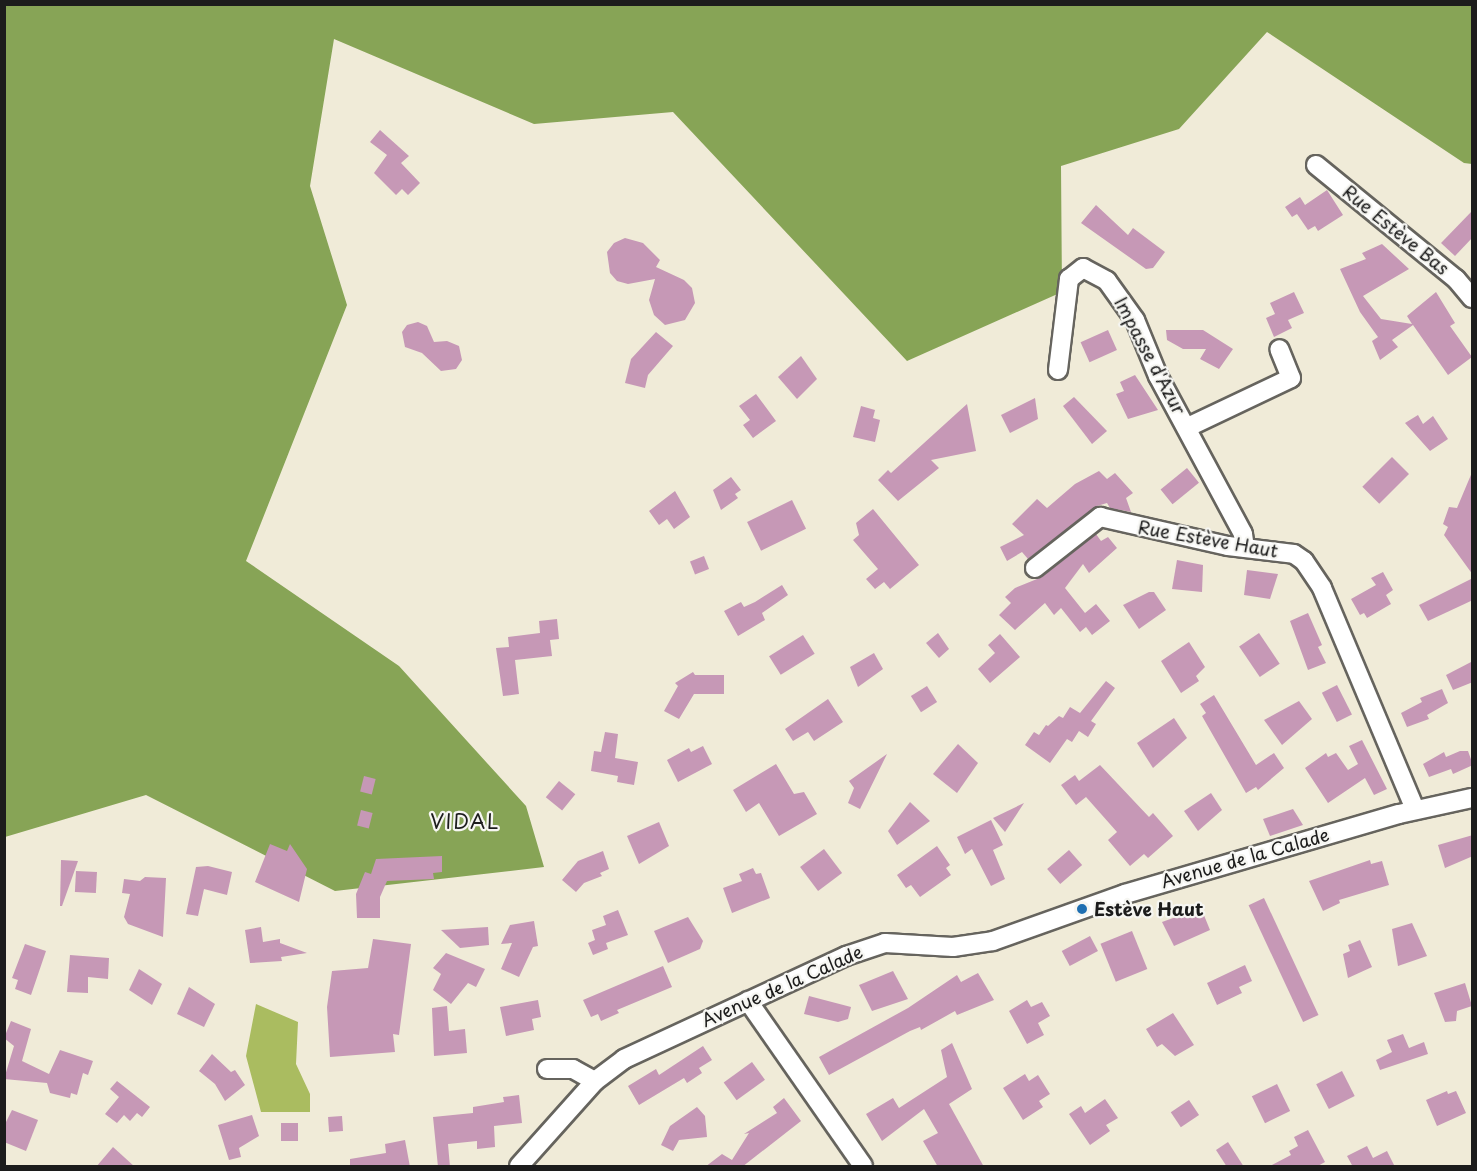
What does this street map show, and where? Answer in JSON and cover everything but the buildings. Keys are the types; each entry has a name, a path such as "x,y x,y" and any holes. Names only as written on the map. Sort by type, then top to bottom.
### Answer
{"street":[{"name":"Rue Estève Bas","path":"1316,165 1456,279 1473,298"},
{"name":"Impasse d'Azur","path":"1058,370 1069,279 1083,268 1107,281 1119,296 1242,534 1245,548"},
{"name":"Impasse d'Azur","path":"1188,427 1291,378 1279,349"},
{"name":"Rue Estève Haut","path":"1035,568 1100,518 1245,548 1294,554 1312,571 1415,809"},
{"name":"Avenue de la Calade","path":"519,1167 595,1081 624,1059 872,946 904,941 953,946 993,941 1125,894 1415,809 1473,798"},
{"path":"748,1001 863,1167"},
{"path":"547,1069 573,1069 595,1081"}],"green space":[{"path":"5,5 1472,5 1472,164 1464,163 1267,32 1179,129 1061,166 1062,292 907,361 673,112 534,124 334,39 310,186 347,305 246,561 399,666 526,806 544,867 335,891 146,795 5,837"},
{"path":"256,1004 298,1022 296,1064 310,1094 310,1112 261,1112 246,1056"}],"place":[{"name":"Estève Haut","path":"1082,909"}],"district":[{"name":"VIDAL","path":"465,821"}]}
